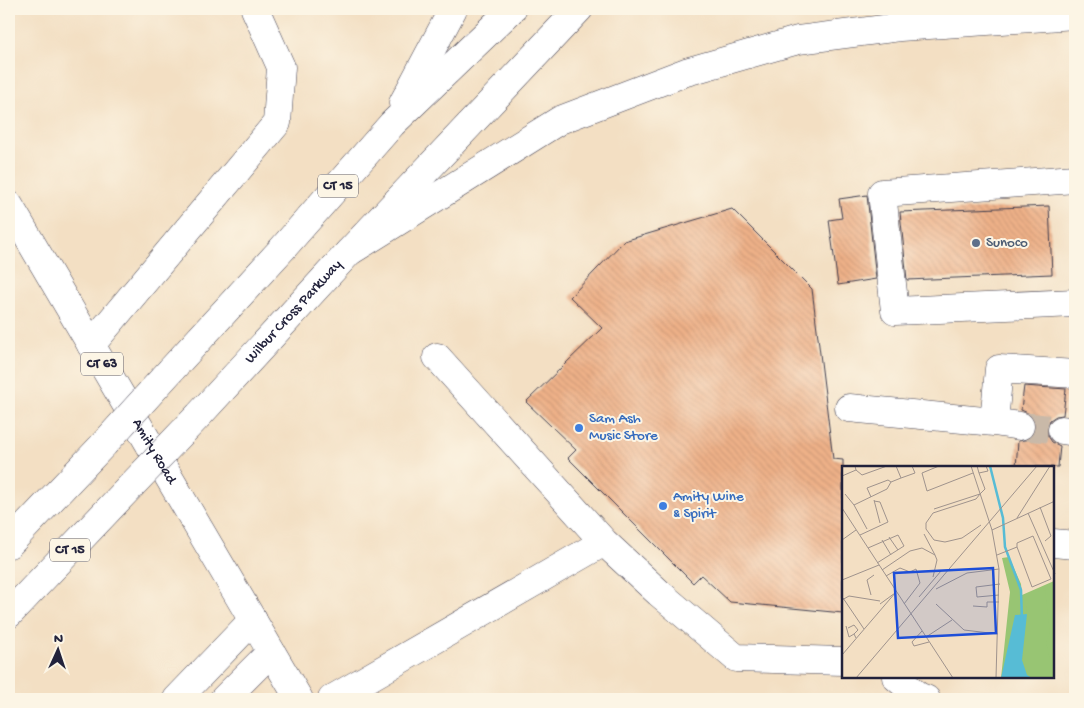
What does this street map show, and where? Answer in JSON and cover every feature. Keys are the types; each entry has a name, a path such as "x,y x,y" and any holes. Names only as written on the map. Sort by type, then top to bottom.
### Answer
{"main road":[{"path":"91,345 277,123 281,67 255,9"},
{"path":"392,124 453,9"},
{"name":"CT 15","path":"9,544 104,444 283,248 392,124 512,9"},
{"name":"Wilbur Cross Parkway","path":"9,614 199,415 349,252 579,9"},
{"path":"349,252 560,120 686,72 798,40 900,27 1075,15"},
{"path":"1075,179 882,193 895,311 1075,303"},
{"name":"Amity Road","path":"10,211 299,699"},
{"path":"437,357 604,542 659,593 736,658 842,661"},
{"path":"994,422 999,369 1075,374"},
{"path":"848,408 1020,426"},
{"path":"332,699 604,542"},
{"path":"1054,543 1075,545"},
{"path":"177,699 253,620"},
{"path":"234,695 272,652"},
{"path":"897,678 918,696 926,699"}],"building":[{"path":"867,195 876,279 838,285 829,220 842,218 839,199"},
{"name":"Sunoco","path":"1049,206 1052,274 907,280 900,212"},
{"path":"732,209 812,289 833,459 843,460 842,613 730,602 701,575 693,583 568,458 576,450 526,402 602,328 570,297 624,241"},
{"path":"1024,386 1066,389 1063,415 1056,416 1050,420 1047,428 1048,436 1052,442 1060,446 1058,467 1016,466 1018,441 1026,440 1032,436 1035,428 1034,420 1030,414 1021,410"}],"tunnel":[{"path":"1020,426 1062,430"}],"place":[{"name":"Sunoco","path":"976,243"},
{"name":"Sam Ash Music Store","path":"579,428"},
{"name":"Amity Wine & Spirit","path":"663,506"}]}
